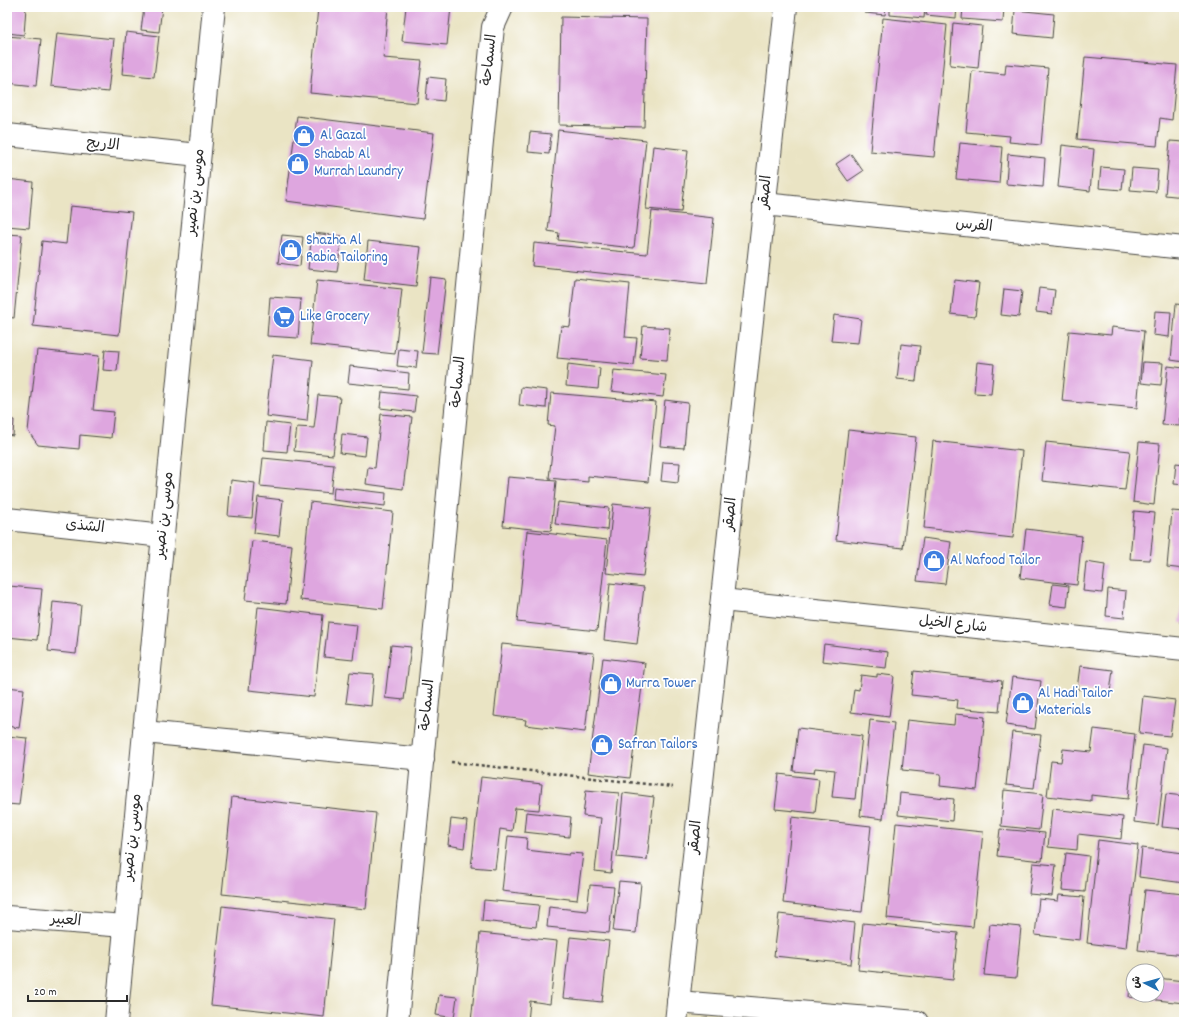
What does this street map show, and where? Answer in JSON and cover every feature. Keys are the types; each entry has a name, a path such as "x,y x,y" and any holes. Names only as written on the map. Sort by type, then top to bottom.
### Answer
{"street":[{"name":"موسى بن نصير","path":"116,1022 214,7"},
{"name":"السماحة","path":"397,1022 493,27 502,7"},
{"name":"الصقر","path":"677,1012 786,7"},
{"name":"الاريج","path":"7,135 199,154"},
{"name":"الفرس","path":"764,204 1184,248"},
{"name":"الشذى","path":"7,519 163,536"},
{"name":"شارع الخيل","path":"722,600 1184,649"},
{"path":"144,732 422,759"},
{"name":"العبير","path":"7,917 125,926"},
{"path":"677,1012 917,1022"}],"path":[{"path":"422,759 701,790"}],"building":[{"path":"7,7 26,7 24,35 7,33"},
{"path":"144,7 162,7 159,32 141,30"},
{"path":"318,7 388,7 383,58 422,61 417,103 310,93"},
{"path":"406,7 451,7 447,45 402,41"},
{"path":"866,7 886,7 885,15 865,13"},
{"path":"890,7 925,7 924,18 890,15"},
{"path":"927,7 957,7 956,18 926,15"},
{"path":"963,7 1004,7 1003,22 962,19"},
{"path":"1015,10 1054,14 1052,38 1013,34"},
{"path":"561,17 647,19 644,127 559,125"},
{"path":"883,18 947,25 934,157 870,151"},
{"path":"953,23 982,26 978,68 950,65"},
{"path":"126,32 159,36 154,77 122,74"},
{"path":"57,33 114,39 108,92 51,86"},
{"path":"7,36 41,39 36,86 7,83"},
{"path":"1085,57 1177,65 1172,120 1160,118 1157,146 1077,139"},
{"path":"1006,64 1048,68 1041,145 1009,142 1010,136 966,132 972,71 1005,74"},
{"path":"428,77 446,79 444,101 426,99"},
{"path":"297,116 434,133 423,219 286,201"},
{"path":"558,130 646,140 634,248 558,240 559,233 548,231"},
{"path":"530,132 551,134 549,154 528,152"},
{"path":"1170,141 1184,142 1184,197 1165,195"},
{"path":"960,143 1002,147 999,183 956,179"},
{"path":"1062,145 1094,149 1090,191 1058,187"},
{"path":"653,146 688,150 681,212 646,209"},
{"path":"851,154 863,171 848,181 836,164"},
{"path":"1008,154 1045,158 1043,187 1006,184"},
{"path":"1101,167 1124,169 1122,190 1099,188"},
{"path":"1132,168 1158,170 1156,192 1130,190"},
{"path":"7,179 33,182 29,228 7,226"},
{"path":"70,206 132,212 119,335 33,326 42,241 66,244"},
{"path":"652,211 714,218 707,284 532,266 534,243 647,254"},
{"path":"312,233 342,236 337,272 308,269"},
{"path":"7,234 22,235 14,318 7,317"},
{"name":"Shazha Al Rabia Tailoring","path":"282,235 303,237 300,266 278,263"},
{"path":"368,241 421,247 416,286 364,280"},
{"path":"430,277 446,279 437,354 422,353"},
{"path":"575,278 630,284 625,337 637,338 634,365 557,358 561,326 570,327"},
{"path":"317,280 402,289 395,354 310,345"},
{"path":"955,280 979,283 975,317 951,314"},
{"path":"1039,288 1055,290 1052,314 1036,312"},
{"path":"1004,289 1022,291 1019,317 1001,315"},
{"name":"Like Grocery","path":"270,297 301,299 298,338 267,336"},
{"path":"1176,304 1184,305 1184,362 1171,360"},
{"path":"1155,311 1171,312 1169,337 1153,335"},
{"path":"834,315 861,319 858,343 831,341"},
{"path":"643,326 670,328 667,360 640,358"},
{"path":"1112,327 1144,331 1137,408 1062,401 1069,331 1111,335"},
{"path":"901,344 920,346 916,381 897,379"},
{"path":"399,349 418,351 416,368 397,366"},
{"path":"37,350 99,356 93,410 114,412 111,438 80,435 79,449 38,445 28,431"},
{"path":"105,350 119,351 117,371 103,370"},
{"path":"273,355 313,360 307,421 266,416"},
{"path":"977,362 994,364 991,394 974,393"},
{"path":"1143,362 1163,363 1161,385 1141,383"},
{"path":"568,364 600,368 598,389 566,386"},
{"path":"350,366 409,373 408,389 348,383"},
{"path":"1168,366 1184,368 1180,426 1162,425"},
{"path":"614,370 666,375 663,397 611,391"},
{"path":"521,387 547,390 546,408 519,405"},
{"path":"382,392 416,396 414,412 380,408"},
{"path":"551,393 656,402 648,482 588,476 588,482 549,478 555,426 548,425"},
{"path":"318,395 340,397 333,455 294,451 297,427 314,428"},
{"path":"665,400 688,403 684,448 660,446"},
{"path":"381,414 412,417 403,489 366,484 368,467 375,468"},
{"path":"7,419 14,420 13,436 7,435"},
{"path":"266,422 290,425 287,452 264,450"},
{"path":"848,430 916,437 903,548 836,540"},
{"path":"342,434 367,437 365,456 340,453"},
{"path":"933,441 1022,451 1013,538 924,528"},
{"path":"1046,442 1130,451 1125,490 1042,481"},
{"path":"1139,442 1160,444 1154,505 1133,502"},
{"path":"263,458 334,465 331,493 260,486"},
{"path":"663,462 680,463 678,483 661,481"},
{"path":"1176,463 1184,464 1184,485 1174,484"},
{"path":"508,477 556,481 551,531 503,526"},
{"path":"231,480 255,483 252,518 228,516"},
{"path":"334,487 386,493 385,506 333,500"},
{"path":"258,497 283,500 279,536 254,533"},
{"path":"310,502 393,512 383,609 300,600"},
{"path":"558,502 609,508 607,530 555,524"},
{"path":"613,504 651,508 643,577 606,573"},
{"path":"1134,511 1155,513 1150,560 1130,559"},
{"path":"1172,511 1184,512 1184,569 1167,567"},
{"path":"1026,529 1082,536 1077,585 1020,578"},
{"path":"527,531 607,540 597,631 517,622"},
{"name":"Al Nafood Tailor","path":"923,538 951,542 945,584 917,581"},
{"path":"252,541 292,545 286,604 245,600"},
{"path":"1086,562 1105,565 1102,593 1083,591"},
{"path":"610,583 644,587 637,644 604,640"},
{"path":"1053,584 1069,586 1067,607 1050,605"},
{"path":"9,586 42,589 37,640 7,637"},
{"path":"1108,589 1126,591 1124,618 1106,616"},
{"path":"1183,599 1184,623 1180,623"},
{"path":"53,602 81,605 76,654 48,651"},
{"path":"258,607 323,615 314,697 249,690"},
{"path":"328,622 357,625 353,660 324,657"},
{"path":"502,644 594,653 585,732 525,725 526,720 494,716"},
{"path":"824,644 888,652 886,668 822,661"},
{"path":"391,645 411,647 404,700 385,698"},
{"path":"603,658 645,663 630,778 588,773"},
{"path":"1080,666 1113,670 1110,692 1077,689"},
{"path":"914,671 1002,681 999,712 957,708 958,700 911,695"},
{"path":"350,672 374,674 371,706 346,703"},
{"path":"877,674 894,676 889,717 851,712 854,689 859,690 861,675 877,677"},
{"name":"Al Hadi Tailor Materials","path":"1012,677 1041,681 1035,729 1006,725"},
{"path":"7,687 24,689 19,728 7,726"},
{"path":"1143,696 1175,700 1170,736 1139,733"},
{"path":"955,714 985,717 977,790 940,786 941,774 902,770 907,720 954,725"},
{"path":"870,720 894,723 883,819 860,816"},
{"path":"798,728 862,736 855,799 832,797 835,770 815,768 814,773 793,771"},
{"path":"1094,729 1135,734 1128,799 1091,795 1091,801 1047,796 1051,761 1061,762 1063,749 1091,752"},
{"path":"1012,732 1041,735 1034,788 1006,785"},
{"path":"7,736 27,738 19,805 7,804"},
{"path":"1143,745 1167,748 1158,825 1134,822"},
{"path":"779,774 819,779 815,813 775,809"},
{"path":"481,777 542,784 539,810 515,808 512,831 500,829 495,869 471,867"},
{"path":"586,790 619,793 611,873 595,871 601,818 583,816"},
{"path":"1004,790 1043,794 1039,830 1001,826"},
{"path":"623,793 654,797 647,860 617,857"},
{"path":"900,793 954,799 952,821 898,815"},
{"path":"1166,794 1184,796 1184,829 1162,827"},
{"path":"232,797 376,813 366,909 222,894"},
{"path":"1052,809 1123,817 1121,839 1078,834 1077,850 1048,847"},
{"path":"526,812 571,817 569,837 524,832"},
{"path":"792,817 871,826 862,912 783,903"},
{"path":"451,819 467,821 464,848 448,845"},
{"path":"896,823 983,832 973,927 887,918"},
{"path":"1000,829 1045,833 1042,861 997,856"},
{"path":"508,836 527,838 526,850 569,855 570,853 583,854 577,900 502,891"},
{"path":"1098,840 1138,845 1126,948 1087,943"},
{"path":"1142,848 1184,853 1184,883 1139,877"},
{"path":"1066,853 1089,856 1085,892 1062,890"},
{"path":"1033,863 1056,865 1052,896 1029,894"},
{"path":"619,881 641,883 636,933 613,931"},
{"path":"590,885 614,887 609,933 547,927 549,907 587,911"},
{"path":"1145,890 1184,894 1184,955 1138,950"},
{"path":"1059,895 1084,897 1080,940 1035,935 1039,899 1058,901"},
{"path":"484,900 539,905 536,927 482,921"},
{"path":"222,906 334,919 324,1017 211,1005"},
{"path":"779,914 855,923 851,964 774,956"},
{"path":"863,923 958,933 953,980 858,970"},
{"path":"990,924 1021,927 1016,978 984,975"},
{"path":"480,933 557,941 550,1004 530,1001 528,1022 471,1022"},
{"path":"570,937 609,941 602,1002 563,998"},
{"path":"1165,979 1184,981 1184,1003 1165,1001"},
{"path":"439,995 457,997 454,1018 436,1015"},
{"path":"600,1019 621,1021 621,1022 600,1022"}],"place":[{"name":"Al Gazal","path":"304,136"},
{"name":"Shabab Al Murrah Laundry","path":"298,164"},
{"name":"Shazha Al Rabia Tailoring","path":"291,250"},
{"name":"Like Grocery","path":"284,317"},
{"name":"Al Nafood Tailor","path":"934,561"},
{"name":"Murra Tower","path":"611,684"},
{"name":"Al Hadi Tailor Materials","path":"1023,703"},
{"name":"Safran Tailors","path":"602,745"}]}
